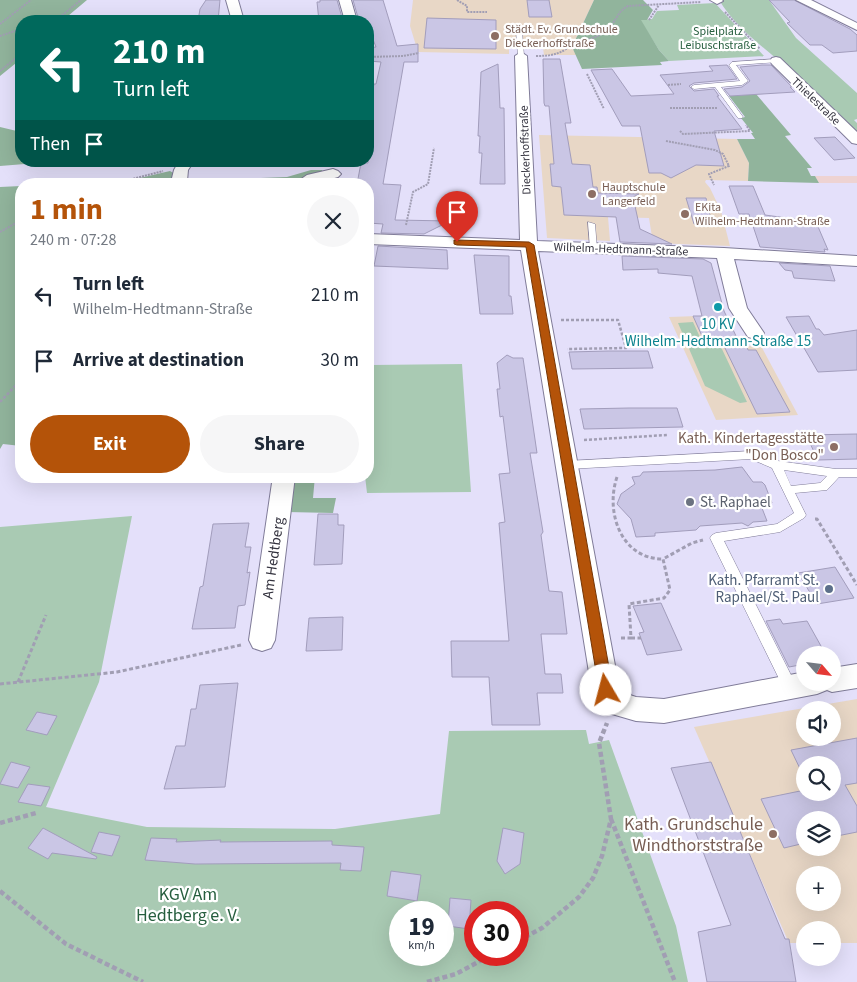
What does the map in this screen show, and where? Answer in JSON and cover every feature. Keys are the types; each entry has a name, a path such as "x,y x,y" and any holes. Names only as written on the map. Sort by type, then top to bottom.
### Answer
{"street":[{"path":"232,0 236,15"},
{"path":"345,0 349,15"},
{"path":"802,0 857,27"},
{"name":"Dieckerhoffstraße","path":"521,56 529,245 606,690 615,703"},
{"name":"Thielestraße","path":"776,61 857,140"},
{"path":"312,178 333,173"},
{"name":"Wilhelm-Hedtmann-Straße","path":"374,238 724,253 857,261"},
{"path":"724,253 738,308 755,333"},
{"name":"Am Hedtberg","path":"262,640 283,483"},
{"path":"841,679 857,676"},
{"path":"615,703 636,709 664,711 796,686"}],"lane":[{"path":"519,31 521,56"},
{"path":"694,86 742,83 745,81 732,65 776,61"},
{"path":"717,85 740,117"},
{"path":"591,224 594,247"},
{"path":"568,466 752,455 776,465 836,473 857,473"},
{"path":"776,465 800,514 780,528 716,538 790,687"},
{"path":"788,490 823,487 836,473"}],"path":[{"path":"0,24 31,0"},
{"path":"61,15 81,0"},
{"path":"457,0 467,6 466,12 487,12"},
{"path":"565,40 575,41 592,38 606,31 618,12 628,6 716,0 760,50 776,61"},
{"path":"649,20 659,5"},
{"path":"0,36 15,31"},
{"path":"544,56 559,54 568,49 575,41"},
{"path":"374,57 403,56 419,53"},
{"path":"0,71 15,59"},
{"path":"587,74 604,109"},
{"path":"670,108 733,108"},
{"path":"680,132 683,134 706,135 750,131 740,117"},
{"path":"666,141 715,150 723,154 729,166 709,174 714,185"},
{"path":"402,240 413,192 428,184 434,148"},
{"path":"136,178 170,169 183,172"},
{"path":"0,232 15,223"},
{"path":"542,320 618,320 626,348 548,349"},
{"path":"0,402 15,386"},
{"path":"564,442 667,435"},
{"path":"627,463 612,487 611,504 616,519 632,549 648,558 663,559 671,557 693,541 716,538"},
{"path":"800,514 817,519 857,585"},
{"path":"631,638 629,604 664,598 670,590 663,559"},
{"path":"18,682 46,615"},
{"path":"598,638 641,638"},
{"path":"0,684 117,672 262,640"},
{"path":"615,703 599,743 611,819 675,982"},
{"path":"0,822 36,813"},
{"path":"529,935 542,928 579,897 593,878 602,856 611,819"},
{"path":"0,891 66,944 134,980 144,982"},
{"path":"427,982 456,974 471,966"}],"shaded area":[{"name":"Städt. Ev. Grundschule Dieckerhoffstraße","path":"413,0 594,0 572,47 576,55 544,55 543,48 509,47 509,54 418,52 410,26"},
{"name":"Hauptschule Langerfeld","path":"539,135 737,139 749,163 748,181 706,180 705,182 721,211 730,246 653,243 649,218 608,217 610,241 547,238"},
{"path":"815,176 857,176 857,183 819,183"},
{"path":"726,315 737,338 743,338 746,346 761,346 798,415 716,420 669,317"},
{"name":"Kath. Grundschule Windthorststraße","path":"857,699 857,943 841,943 841,921 796,921 796,943 789,943 694,727 796,709 796,746 841,746 841,702"}],"green space":[{"path":"0,0 87,0 69,15 15,15 15,64 0,76"},
{"path":"594,0 643,0 653,10 647,20 641,20 659,50 669,61 660,62 662,65 582,69 572,47"},
{"path":"719,0 769,0 796,38 857,93 857,119 854,120 857,123 857,134 788,69 746,33"},
{"name":"Spielplatz Leibuschstraße","path":"715,3 764,56 669,61 659,50 640,20 652,19 657,11 679,10 677,5"},
{"path":"756,94 791,135 785,136 812,168 807,168 811,176 815,176 819,183 748,181 749,163 737,139 755,139 751,133 753,133 741,118 745,117 729,96"},
{"path":"0,127 15,131 15,165 0,166"},
{"path":"311,170 322,170 323,178 262,178 287,177"},
{"path":"170,171 182,178 140,178"},
{"path":"15,186 15,445 3,444 0,449 0,187"},
{"path":"693,322 705,348 721,347 747,402 740,403 705,386 678,323"},
{"path":"462,364 471,492 367,493 366,483 374,483 374,365"},
{"path":"290,483 314,483 313,498 336,498 333,513 287,512"},
{"name":"KGV Am Hedtberg e. V.","path":"132,516 99,682 46,807 147,827 335,829 440,814 449,731 586,730 589,744 609,740 676,926 688,982 0,982 0,527"}],"building":[{"path":"206,0 220,0 219,15 199,15 200,9"},
{"path":"320,0 337,0 341,15 318,15 317,2 320,2"},
{"path":"353,0 383,0 397,46 418,44 418,62 404,62 383,184 401,185 395,220 450,221 424,234 381,233 383,224 374,223 374,178 358,178 360,167 374,167 374,84 376,84 381,62 374,61 374,47 376,47 374,42 374,15 357,15"},
{"path":"527,0 549,0 552,17 529,17"},
{"path":"769,0 794,0 850,29 857,35 857,51 833,53 822,45 810,45 787,23 790,22"},
{"path":"427,18 496,20 496,49 424,48"},
{"path":"543,59 560,59 571,123 565,123 572,164 590,165 593,187 597,187 598,193 639,194 633,197 640,229 672,244 620,242 616,217 564,215 561,187 552,186 550,164 554,164 549,106 545,106 544,103"},
{"path":"498,64 500,108 504,108 505,184 480,184 482,153 479,153 480,136 478,136 481,72"},
{"path":"727,65 737,79 694,83 689,86 694,91 714,89 719,96 717,96 742,129 714,131 724,166 696,165 671,178 661,173 649,173 640,126 622,126 591,70 612,69 631,96 674,94 660,75 713,71 709,66"},
{"path":"771,65 795,92 730,96 724,89 742,87 750,81 740,67"},
{"path":"835,137 855,158 834,160 814,138"},
{"path":"729,186 753,186 765,215 816,222 828,250 824,249 825,252 760,247 749,214 739,214"},
{"path":"686,198 706,198 712,224 694,224"},
{"path":"378,246 447,250 448,269 374,266"},
{"path":"474,255 509,256 509,296 511,296 513,314 480,314"},
{"path":"622,256 703,259 711,263 724,311 737,338 743,338 748,350 756,350 790,412 757,414 723,344 706,345 693,316 702,316 692,276 658,273 658,269 623,270"},
{"path":"779,263 830,266 835,281 794,278 792,271 785,270"},
{"path":"809,316 816,329 819,329 824,335 857,330 857,370 818,372 786,317"},
{"path":"648,351 653,368 572,369 569,352"},
{"path":"507,355 513,358 523,358 537,453 530,453 543,532 541,535 549,591 562,592 567,634 541,634 545,674 561,674 563,693 537,693 540,725 492,725 489,677 452,677 451,641 509,641 499,523 505,522 499,474 510,473 503,416 500,417 497,389 500,389 497,363"},
{"path":"677,408 683,427 584,429 580,409"},
{"name":"Kath. Kindertagesstätte \"Don Bosco\"","path":"857,434 857,459 818,460 806,435"},
{"name":"St. Raphael","path":"742,467 753,482 762,482 765,485 772,503 760,503 767,521 753,522 748,526 742,523 700,526 696,530 655,533 655,536 636,537 631,519 617,504 621,494 635,484 632,477 640,476 643,472 715,470"},
{"path":"318,514 338,514 338,525 344,525 342,564 314,565"},
{"path":"249,523 245,547 251,547 247,573 250,572 245,605 238,606 235,628 192,629 200,587 203,586 213,524"},
{"path":"835,567 854,598 817,604 798,573"},
{"path":"661,603 682,650 647,655 639,633 644,632 633,606"},
{"path":"343,617 342,650 306,651 309,618"},
{"path":"780,619 783,624 807,621 821,646 796,646 796,666 789,667 766,621"},
{"path":"238,683 225,787 164,789 176,746 185,746 191,709 196,709 200,685"},
{"path":"37,712 57,716 47,735 26,730"},
{"path":"857,738 857,783 845,785 857,806 857,832 841,835 841,811 796,811 796,845 784,848 761,799 796,792 796,801 841,801 841,756 796,756 796,760 791,750 813,746 841,746 841,741"},
{"path":"11,762 30,767 18,788 0,784"},
{"path":"711,762 785,939 789,939 796,982 707,982 698,932 731,925 671,768"},
{"path":"28,784 50,787 41,806 18,802"},
{"path":"43,828 97,857 96,859 52,853 48,859 28,848"},
{"path":"503,828 524,833 520,864 505,874 497,861"},
{"path":"99,832 120,836 112,856 91,852"},
{"path":"151,838 177,839 176,842 221,840 220,842 332,841 332,845 364,847 361,871 340,870 341,863 195,864 145,860"},
{"path":"391,871 421,875 417,901 387,896"},
{"path":"450,898 471,900 464,901 464,928 454,927 454,901 450,901"}],"place":[{"name":"Städt. Ev. Grundschule Dieckerhoffstraße","path":"495,36"},
{"name":"Hauptschule Langerfeld","path":"592,194"},
{"name":"EKita Wilhelm-Hedtmann-Straße","path":"685,214"},
{"name":"10 KV Wilhelm-Hedtmann-Straße 15","path":"718,307"},
{"name":"Kath. Kindertagesstätte \"Don Bosco\"","path":"834,447"},
{"name":"St. Raphael","path":"690,502"},
{"name":"Kath. Pfarramt St. Raphael/St. Paul","path":"829,589"},
{"name":"Kath. Grundschule Windthorststraße","path":"773,834"}],"route":[{"path":"457,242 529,245 606,690"}]}
